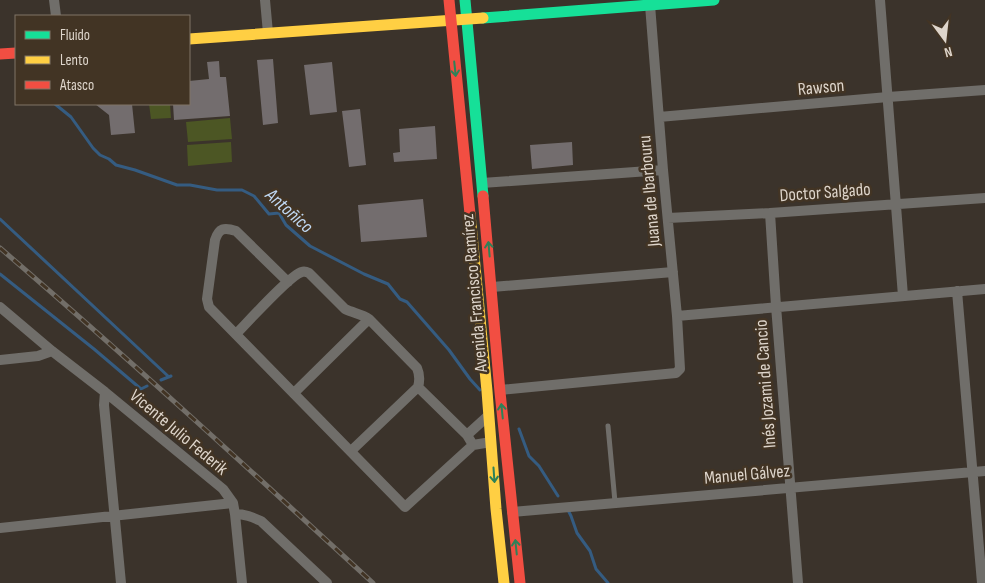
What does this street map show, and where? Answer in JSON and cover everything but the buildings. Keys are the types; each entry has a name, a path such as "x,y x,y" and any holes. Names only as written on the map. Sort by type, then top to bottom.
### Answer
{"main road":[{"name":"Avenida Francisco Ramírez","path":"449,0 504,583"},
{"name":"Avenida Francisco Ramírez","path":"464,0 520,583"},
{"path":"190,39 466,19 600,4 650,5 708,0"},
{"path":"0,54 15,53"}],"street":[{"path":"54,0 56,15"},
{"path":"265,0 268,33"},
{"path":"880,0 903,296"},
{"name":"Juana de Ibarbouru","path":"500,390 676,373 680,369 650,5"},
{"name":"Rawson","path":"659,117 985,90"},
{"path":"482,182 663,170"},
{"name":"Doctor Salgado","path":"668,218 985,198"},
{"name":"Inés Jozami de Cancio","path":"770,212 798,583"},
{"path":"288,282 236,231 229,228 223,229 218,233 215,240 207,299 209,307 405,507 473,445 491,442"},
{"path":"236,334 288,282 303,271 309,273 345,309 369,319 417,368 420,378 418,387 351,451"},
{"path":"492,287 673,272"},
{"path":"677,316 985,289"},
{"path":"957,291 982,583"},
{"name":"Vicente Julio Federik","path":"0,307 223,489 233,503 242,583"},
{"path":"294,393 369,319"},
{"path":"0,360 38,356 52,351"},
{"path":"418,387 467,435 473,445"},
{"path":"105,392 104,405 121,583"},
{"path":"467,435 489,415"},
{"name":"Manuel Gálvez","path":"512,512 985,470"},
{"path":"0,528 233,503"},
{"path":"235,514 251,516 261,521 328,583"}],"lane":[{"path":"608,426 615,502"}],"green space":[{"path":"149,105 170,105 171,118 151,119"},
{"path":"230,118 232,139 188,142 186,122"},
{"path":"231,142 232,162 188,166 187,145"}],"waterway":[{"name":"Antoñico","path":"56,105 71,117 93,148 116,165 177,185 190,185 217,190 242,190 254,196 269,214 279,213 286,225 310,246 364,274 388,284 400,299 407,302 449,350 480,390"},
{"path":"0,219 169,377"},
{"path":"0,274 141,389 147,386"},
{"path":"161,380 171,376"},
{"name":"Antoñico","path":"519,429 529,456 539,466 558,496"},
{"name":"Antoñico","path":"569,512 577,533 590,551 596,569 608,583"}],"railway":[{"path":"0,248 141,372 373,583"}],"traffic: fast":[{"path":"465,0 483,196"},
{"path":"483,18 714,0"}],"traffic: slow":[{"path":"190,39 483,18"},
{"path":"470,214 504,583"}],"traffic: jam":[{"path":"449,0 470,214"},
{"path":"0,54 15,53"},
{"path":"483,196 500,392 520,583"}]}
